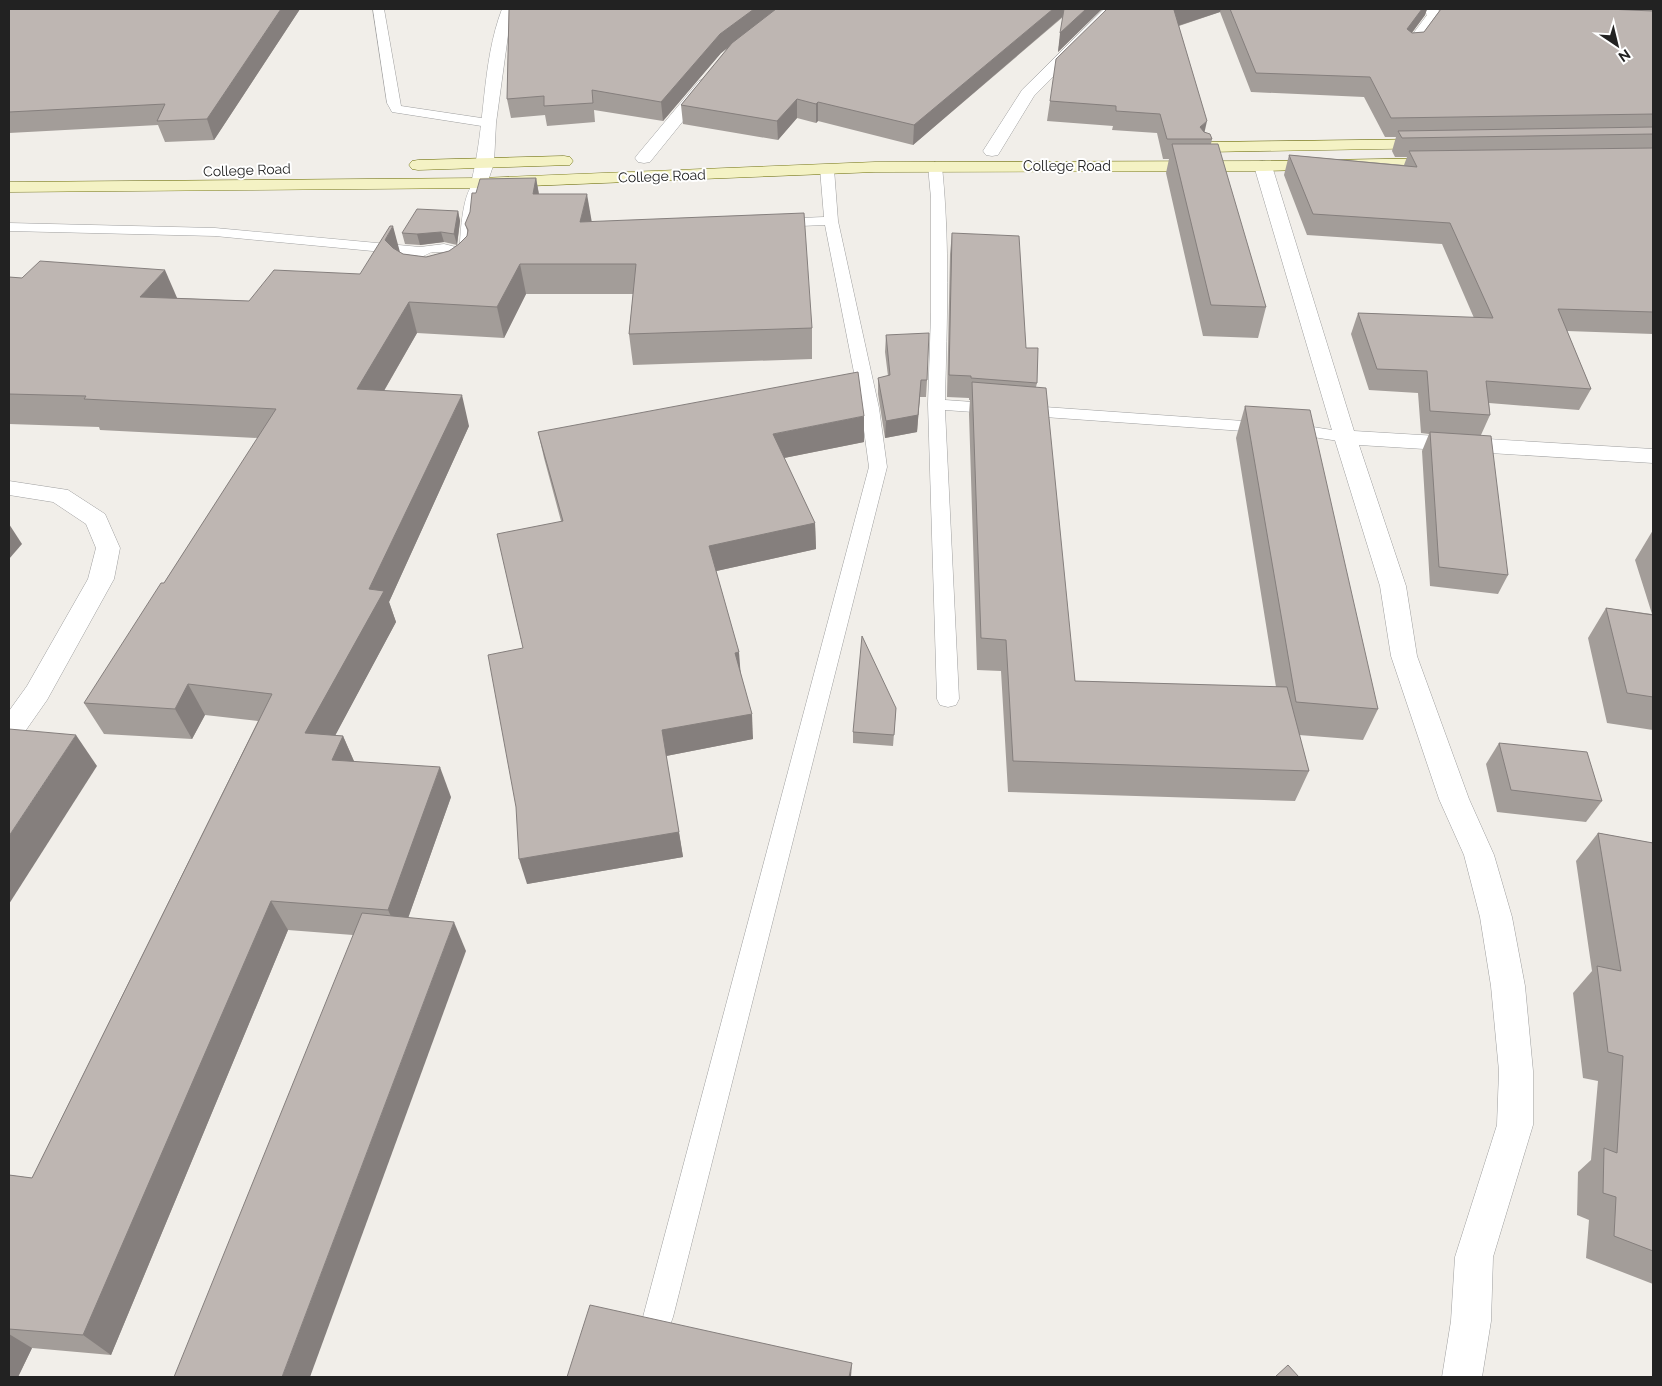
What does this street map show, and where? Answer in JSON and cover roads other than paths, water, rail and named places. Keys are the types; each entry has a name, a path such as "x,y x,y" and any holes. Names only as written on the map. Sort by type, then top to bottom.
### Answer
{"main road":[{"path":"1192,148 1452,143"},
{"name":"College Road","path":"684,158 754,158 1042,150"},
{"name":"College Road","path":"624,159 664,158"},
{"path":"405,166 585,160"},
{"name":"College Road","path":"9,187 480,183 936,166 1263,166 1461,163"},
{"name":"College Road","path":"9,173 127,174 305,168"}],"street":[{"path":"992,151 1028,93 1112,9"},
{"path":"1411,47 1434,15 1431,9"},
{"path":"480,183 485,163 488,123 502,28 509,16"},
{"path":"644,158 715,71"},
{"path":"1263,166 1345,437 1394,586 1404,656 1454,799 1479,855 1496,917 1508,986 1516,1071 1515,1125 1474,1257 1471,1321 1462,1377"},
{"path":"1345,437 1653,456"},
{"path":"9,488 60,495 96,520 108,548 101,578 37,693 9,732"}],"lane":[{"path":"378,9 393,103 396,109 488,123"},
{"path":"936,166 939,304 936,404 948,699"},
{"path":"658,1318 878,467 870,408 831,221 827,169"},
{"path":"463,253 468,241 470,208 480,183"},
{"path":"761,224 831,221"},
{"path":"9,227 215,232 420,251 444,248 463,253 466,259 465,265 459,271 443,278 424,280 413,278 405,274 402,268 404,262 410,256 420,251"},
{"path":"936,404 1300,430 1345,437"}]}
